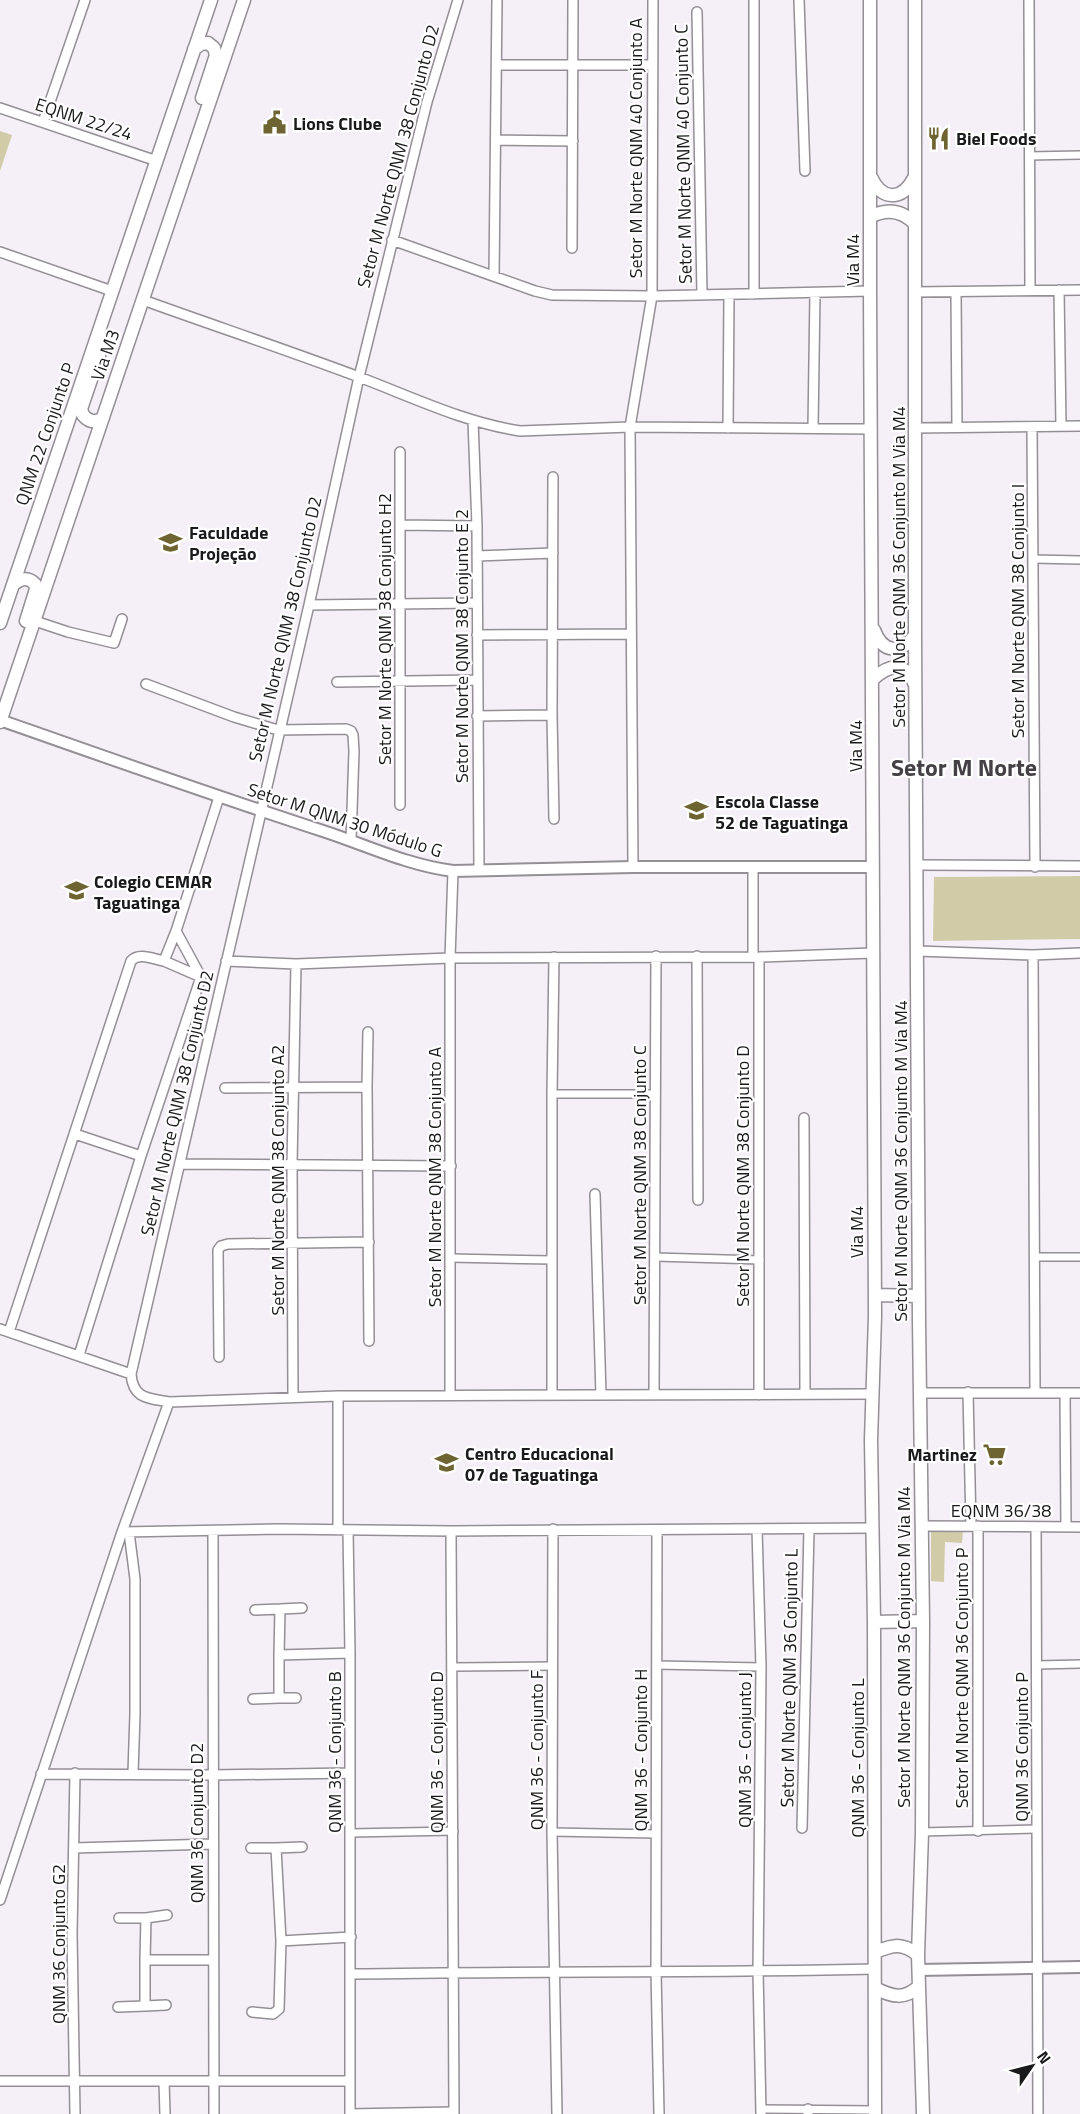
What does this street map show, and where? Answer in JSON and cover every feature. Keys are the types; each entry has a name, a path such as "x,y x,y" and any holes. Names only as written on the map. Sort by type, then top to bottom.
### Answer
{"main road":[{"path":"103,418 96,422 89,421 82,416 81,409 99,356 111,295 211,0"},
{"name":"Via M3","path":"0,721 244,0"},
{"name":"Via M4","path":"870,0 875,1295 872,1528"},
{"path":"871,176 876,187 895,195 903,193 914,178 915,0"},
{"path":"192,152 197,112 216,55 208,43 201,44 195,49"},
{"name":"Setor M Norte QNM 36 Conjunto M Via M4","path":"914,178 919,1296 923,1621 922,1832 918,1970 923,2114"},
{"path":"870,217 888,211 900,213 915,224"},
{"name":"QNM 22 Conjunto P","path":"0,623 111,295"},
{"path":"12,687 19,645 36,589 30,579 22,579 14,584"},
{"path":"873,626 878,640 890,649 904,647 915,635"},
{"path":"873,679 890,667 899,668 907,671 916,689"},
{"path":"875,1295 919,1296"},
{"name":"QNM 36 - Conjunto L","path":"872,1528 875,2112"},
{"path":"874,1622 923,1621"},
{"path":"875,1952 900,1946 910,1948 918,1955"},
{"path":"875,1988 896,1997 913,1992 919,1986"}],"street":[{"path":"43,122 85,0"},
{"name":"Setor M Norte QNM 38 Conjunto D2","path":"130,1374 309,604 359,377 427,102 458,0"},
{"path":"494,276 497,0"},
{"path":"572,248 573,0"},
{"name":"Setor M Norte QNM 40 Conjunto A","path":"633,867 630,427 652,296 652,0"},
{"path":"754,0 754,294"},
{"path":"799,0 805,171"},
{"path":"1029,0 1030,290"},
{"name":"Setor M Norte QNM 40 Conjunto C","path":"697,12 702,295"},
{"path":"497,65 651,65"},
{"name":"EQNM 22/24","path":"0,108 157,161"},
{"path":"497,140 573,141"},
{"path":"1029,156 1080,155"},
{"path":"392,240 552,295 652,296 870,291"},
{"path":"0,252 111,295"},
{"path":"1059,290 1061,426"},
{"path":"914,292 1080,290"},
{"path":"956,292 957,427"},
{"path":"813,428 815,293"},
{"path":"729,295 729,428"},
{"path":"143,300 359,377 474,422 520,431 630,427 871,429"},
{"name":"Setor M Norte QNM 38 Conjunto E 2","path":"474,422 480,870"},
{"path":"915,428 1080,426"},
{"name":"Setor M Norte QNM 38 Conjunto I","path":"1032,428 1035,867"},
{"name":"Setor M Norte QNM 38 Conjunto H2","path":"400,453 400,805"},
{"path":"552,477 554,819"},
{"path":"400,525 477,526"},
{"path":"477,556 553,553"},
{"path":"1033,559 1080,560"},
{"path":"309,604 477,603"},
{"path":"35,621 114,643 122,619"},
{"path":"477,636 631,634"},
{"path":"337,682 477,680"},
{"path":"146,684 234,717 278,730 346,729 351,731 354,751 351,840"},
{"path":"477,716 552,715"},
{"name":"Setor M QNM 30 Módulo G","path":"0,721 351,840 414,864 453,871 633,867 873,867"},
{"path":"164,962 219,797"},
{"path":"917,865 1080,866"},
{"name":"Setor M Norte QNM 38 Conjunto D","path":"753,867 760,1260 759,1395"},
{"name":"Setor M Norte QNM 38 Conjunto A","path":"450,1395 450,958 453,871"},
{"path":"79,1355 141,1156 201,977 176,931"},
{"path":"917,951 1033,955 1080,953"},
{"path":"226,961 296,964 450,958 756,957 873,953"},
{"path":"1033,955 1035,1392"},
{"path":"201,977 164,962 140,956 136,956 131,962 75,1134 4,1330 130,1374 136,1393 146,1398 169,1402 293,1396 872,1394"},
{"name":"Setor M Norte QNM 38 Conjunto C","path":"654,1394 656,956"},
{"path":"697,956 698,1200"},
{"path":"552,1395 554,957"},
{"name":"Setor M Norte QNM 38 Conjunto A2","path":"293,1396 292,1088 296,964"},
{"path":"368,1032 369,1341"},
{"path":"225,1088 367,1087"},
{"path":"552,1094 656,1094"},
{"path":"804,1118 805,1395"},
{"path":"75,1134 141,1156"},
{"path":"180,1164 451,1166"},
{"path":"595,1194 601,1395"},
{"path":"219,1357 218,1250 220,1246 369,1242"},
{"path":"655,1257 760,1260"},
{"path":"1035,1257 1080,1257"},
{"path":"450,1258 552,1260"},
{"name":"Setor M Norte QNM 36 Conjunto P","path":"968,1392 974,1526 978,1830"},
{"path":"920,1393 1080,1393"},
{"path":"1065,1393 1066,1526"},
{"name":"QNM 36 - Conjunto B","path":"338,1396 350,1653 352,1974 350,2114"},
{"path":"0,1899 169,1402"},
{"name":"EQNM 36/38","path":"921,1526 1080,1527"},
{"name":"QNM 36 Conjunto P","path":"1036,1527 1038,2114"},
{"name":"Setor M Norte QNM 36 Conjunto L","path":"802,1828 809,1528"},
{"path":"125,1532 279,1529 451,1531 872,1528"},
{"name":"QNM 36 - Conjunto F","path":"553,1529 552,1833 557,2114"},
{"name":"QNM 36 - Conjunto J","path":"757,1529 761,1667 758,1971 761,2111"},
{"name":"QNM 36 - Conjunto H","path":"657,1530 656,1971 659,2114"},
{"name":"QNM 36 - Conjunto D","path":"451,1531 454,2112"},
{"path":"125,1532 135,1580 133,1773"},
{"name":"QNM 36 Conjunto D2","path":"213,1532 214,2114"},
{"path":"255,1610 302,1608"},
{"path":"279,1698 280,1610"},
{"path":"279,1655 350,1653"},
{"path":"1037,1665 1080,1664"},
{"path":"656,1665 761,1667"},
{"path":"453,1667 553,1666"},
{"path":"253,1699 296,1698"},
{"name":"QNM 36 Conjunto G2","path":"75,1773 72,1934 75,2114"},
{"path":"41,1774 350,1773"},
{"path":"922,1832 1037,1829"},
{"path":"351,1833 454,1831"},
{"path":"552,1833 656,1834"},
{"path":"74,1848 212,1844"},
{"path":"251,1848 302,1847"},
{"path":"252,2012 273,2014 279,2009 281,1941 276,1848"},
{"path":"120,1918 166,1916"},
{"path":"145,2006 146,1918"},
{"path":"281,1941 351,1937"},
{"path":"145,1960 212,1960"},
{"path":"918,1970 1080,1967"},
{"path":"352,1974 875,1969"},
{"path":"118,2007 166,2005"},
{"path":"164,2080 165,2114"},
{"path":"0,2081 350,2080"},
{"path":"761,2111 875,2112"},
{"path":"350,2114 454,2112"}],"shaded area":[{"path":"0,131 12,135 0,171"},
{"path":"1080,876 1080,939 933,941 934,877"},
{"path":"963,1531 962,1543 945,1542 944,1582 931,1581 931,1532"}],"place":[{"name":"Lions Clube","path":"275,123"},
{"name":"Biel Foods","path":"938,138"},
{"name":"Faculdade Projeção","path":"171,542"},
{"name":"Escola Classe 52 de Taguatinga","path":"697,811"},
{"name":"Colegio CEMAR Taguatinga","path":"76,891"},
{"name":"Martinez","path":"995,1454"},
{"name":"Centro Educacional 07 de Taguatinga","path":"447,1463"}],"district":[{"name":"Setor M Norte","path":"964,767"}]}
